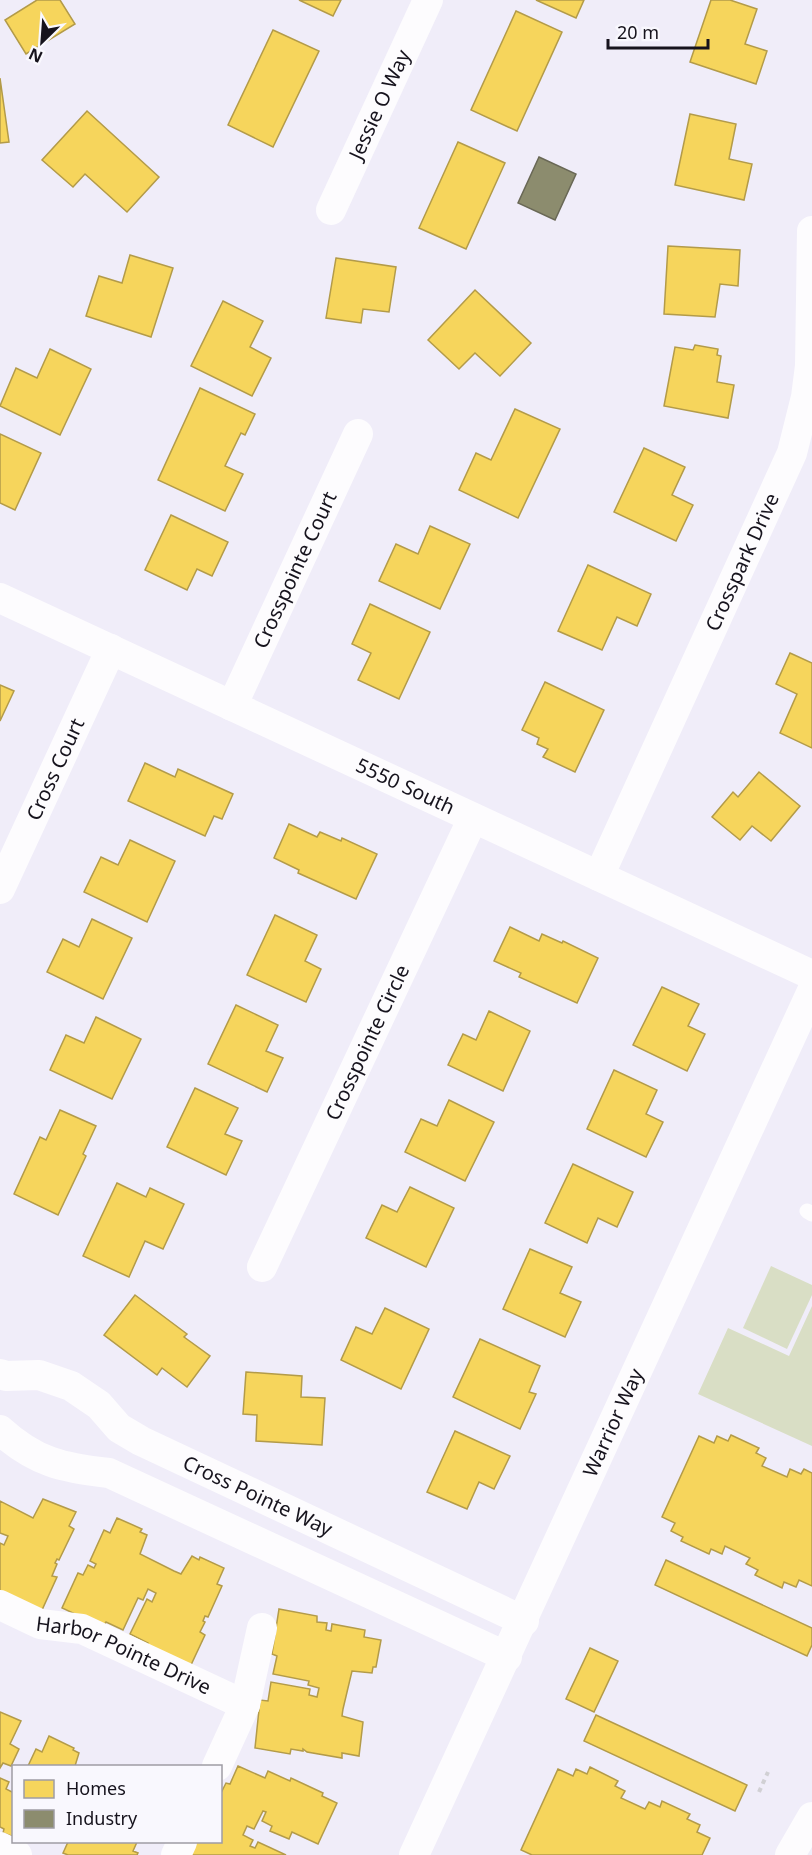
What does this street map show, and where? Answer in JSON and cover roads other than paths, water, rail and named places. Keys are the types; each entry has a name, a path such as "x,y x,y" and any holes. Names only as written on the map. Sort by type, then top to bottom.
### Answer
{"street":[{"name":"Jessie O Way","path":"331,210 428,0"},
{"name":"Crosspark Drive","path":"599,876 792,453 806,397 810,366 812,231"},
{"name":"Crosspointe Court","path":"232,706 358,434"},
{"name":"5550 South","path":"0,598 812,975"},
{"name":"Cross Court","path":"0,889 111,649"},
{"name":"Crosspointe Circle","path":"262,1267 473,818"},
{"name":"Warrior Way","path":"414,1855 524,1621 812,991"},
{"name":"Cross Pointe Way","path":"0,1374 6,1376 39,1375 71,1386 99,1405 119,1428 141,1441 524,1621"},
{"path":"0,1430 39,1459 77,1469 109,1473 507,1657"},
{"name":"Harbor Pointe Drive","path":"0,1605 40,1624 82,1629 246,1705"},
{"path":"218,1765 246,1705 262,1628"},
{"path":"790,1855 812,1817"},
{"path":"0,1847 17,1855"}]}
